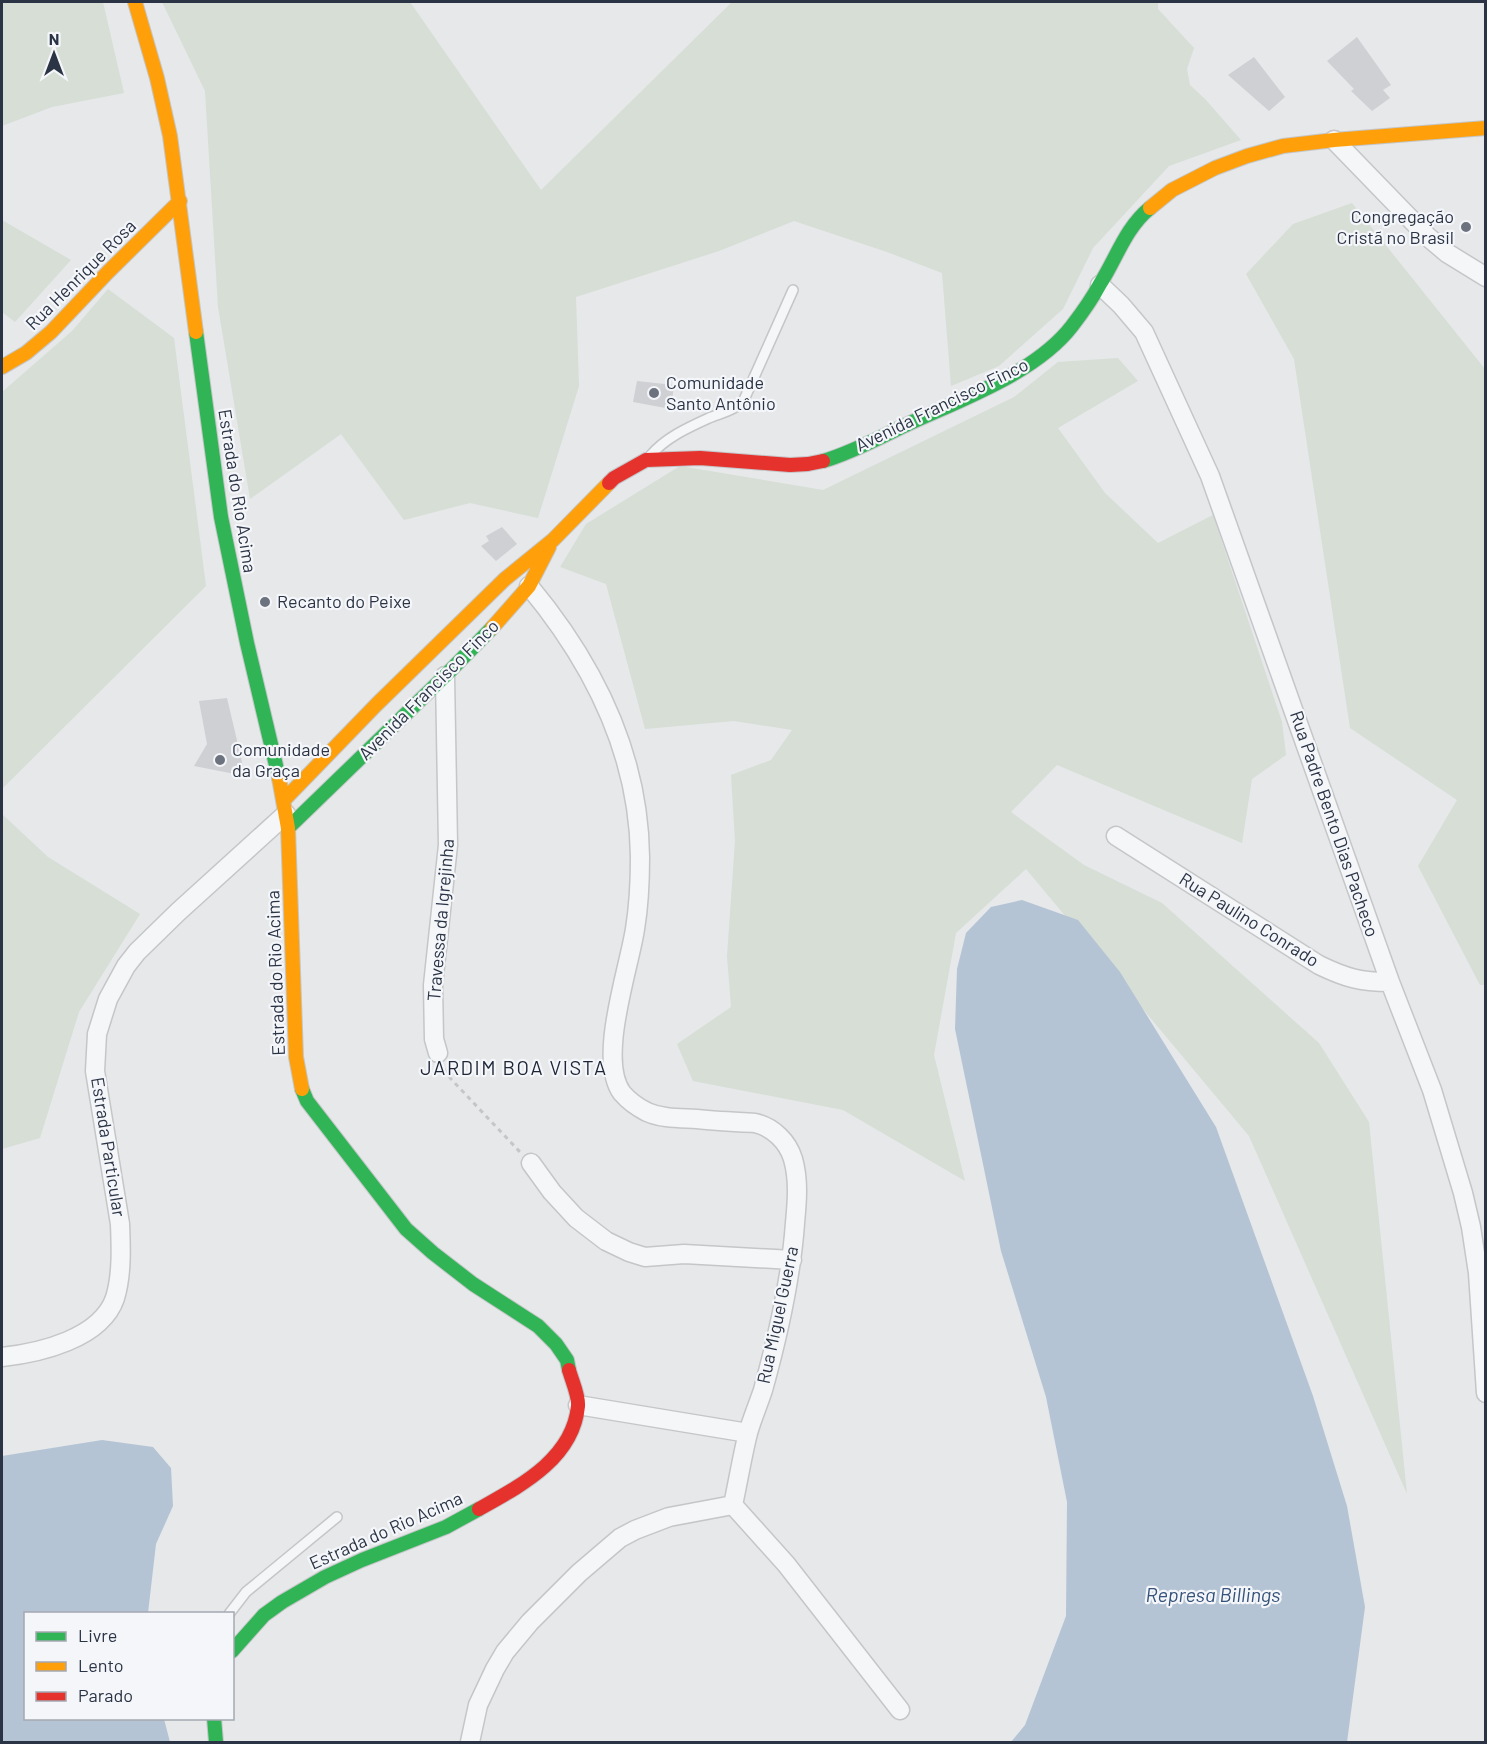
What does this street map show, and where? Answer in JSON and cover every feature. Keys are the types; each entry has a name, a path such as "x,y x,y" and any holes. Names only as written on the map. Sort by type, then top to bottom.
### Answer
{"street":[{"name":"Estrada do Rio Acima","path":"135,2 168,121 221,517 286,814 296,1057 301,1086 307,1101 406,1229 473,1284 538,1326 556,1344 567,1360 578,1405 571,1432 561,1450 536,1475 521,1486 446,1527 325,1577 264,1615 234,1649"},
{"name":"Avenida Francisco Finco","path":"108,999 126,966 137,952 286,814 376,705 505,579 553,540 614,478 646,460 700,458 790,465 826,460 999,382 1035,361 1071,328 1100,285 1126,235 1140,215 1172,190 1215,168 1246,156 1283,146 1485,128"},
{"path":"1334,140 1428,237 1447,253 1485,277"},
{"name":"Rua Henrique Rosa","path":"2,367 26,353 51,332 180,201"},
{"name":"Rua Padre Bento Dias Pacheco","path":"1100,285 1144,332 1210,476 1390,982 1432,1090 1466,1204 1478,1273 1485,1393"},
{"name":"Avenida Francisco Finco","path":"286,814 306,809 445,676 529,586 553,540"},
{"path":"505,579 514,579 529,586"},
{"name":"Rua Miguel Guerra","path":"529,586 555,617 577,650 597,687 623,747 635,794 640,856 638,904 635,930 615,1024 613,1058 617,1083 622,1093 631,1101 647,1112 667,1118 766,1125 787,1146 793,1160 797,1196 792,1260 776,1338 748,1433 734,1506"},
{"name":"Travessa da Igrejinha","path":"438,1053 434,1039 433,985 448,845 445,676"},
{"name":"Rua Paulino Conrado","path":"1116,836 1319,965 1345,977 1368,982 1390,982"},
{"name":"Estrada Particular","path":"2,1357 19,1355 67,1342 97,1324 115,1298 122,1248 120,1224 95,1071 97,1034 108,999"},
{"path":"531,1163 552,1192 576,1218 606,1241 629,1252 645,1257 684,1254 792,1260"},
{"path":"578,1405 748,1433"},
{"path":"470,1743 478,1705 505,1652 530,1622 579,1573 620,1538 635,1530 669,1517 734,1506 786,1564 900,1710"},
{"path":"214,1720 216,1743"}],"lane":[{"path":"646,460 658,447 678,433 729,411 743,402 793,290"},
{"path":"231,1612 246,1592 337,1517"}],"path":[{"path":"438,1053 444,1068 452,1079 531,1163"}],"shaded area":[{"path":"2,2 103,2 124,93 52,107 2,126"},
{"path":"162,2 410,2 541,190 732,2 1158,2 1158,9 1194,48 1187,69 1190,85 1241,140 1169,166 1093,248 1063,309 999,366 951,386 942,273 794,221 719,251 576,297 579,386 538,518 470,503 404,520 341,434 250,499 218,307 205,91"},
{"path":"1352,203 1485,369 1485,985 1480,985 1418,866 1457,800 1350,728 1294,359 1246,274 1293,224"},
{"path":"2,220 71,260 15,322 2,312"},
{"path":"108,289 174,338 206,586 2,789 2,392 72,331"},
{"path":"1118,358 1138,381 1058,428 1105,493 1158,543 1213,515 1282,722 1286,755 1252,779 1242,843 1057,765 1011,812 1084,865 1162,903 1319,1043 1369,1122 1407,1494 1249,1136 1026,869 956,933 934,1055 965,1181 843,1110 693,1081 677,1044 731,1007 727,956 735,841 731,775 771,760 792,730 734,721 645,729 606,584 560,567 586,524 680,466 823,490 1014,397 1058,362"},
{"path":"2,814 48,857 140,914 79,1012 40,1138 2,1149"}],"water":[{"name":"Represa Billings","path":"1022,900 1078,920 1120,972 1216,1127 1313,1396 1347,1506 1365,1607 1347,1742 1011,1742 1025,1725 1066,1616 1067,1502 1046,1397 1001,1251 955,1029 957,969 966,933 991,907"},
{"path":"102,1440 153,1447 171,1468 173,1506 156,1544 148,1612 24,1612 24,1720 164,1720 170,1742 2,1742 2,1456"}],"building":[{"path":"1357,37 1391,85 1383,90 1390,98 1372,111 1351,91 1354,89 1327,61"},
{"path":"1254,57 1285,97 1269,111 1228,75"},
{"name":"Comunidade Santo Antônio","path":"637,381 674,385 671,409 633,402"},
{"path":"502,527 517,544 496,561 481,546 489,541 486,536"},
{"path":"227,698 245,776 194,766 207,744 199,701"}],"traffic: fast":[{"path":"823,461 855,449 996,384 1038,358 1057,343 1076,321 1094,295 1134,224 1150,208"},
{"path":"196,332 221,517 247,643 279,778"},
{"path":"288,828 492,628"},
{"path":"302,1089 307,1101 406,1229 473,1284 538,1326 556,1344 567,1360 569,1370"},
{"path":"234,1649 264,1615 325,1577 446,1527 479,1509"},
{"path":"214,1720 216,1742"}],"traffic: slow":[{"path":"135,2 157,78 170,136 196,332"},
{"path":"1150,208 1172,190 1215,168 1283,146 1486,128"},
{"path":"2,367 26,353 51,332 180,201"},
{"path":"284,800 376,705 505,579 553,540 609,483"},
{"path":"492,628 529,586 549,547"},
{"path":"279,778 288,828 296,1057 302,1089"}],"traffic: jam":[{"path":"609,483 646,460 700,458 790,465 823,461"},
{"path":"479,1509 511,1491 542,1469 566,1441 574,1425 578,1406 569,1370"}],"place":[{"name":"Congregação Cristã no Brasil","path":"1466,227"},
{"name":"Comunidade Santo Antônio","path":"654,393"},
{"name":"Recanto do Peixe","path":"265,602"},
{"name":"Comunidade da Graça","path":"220,760"}],"district":[{"name":"JARDIM BOA VISTA","path":"514,1068"}]}
